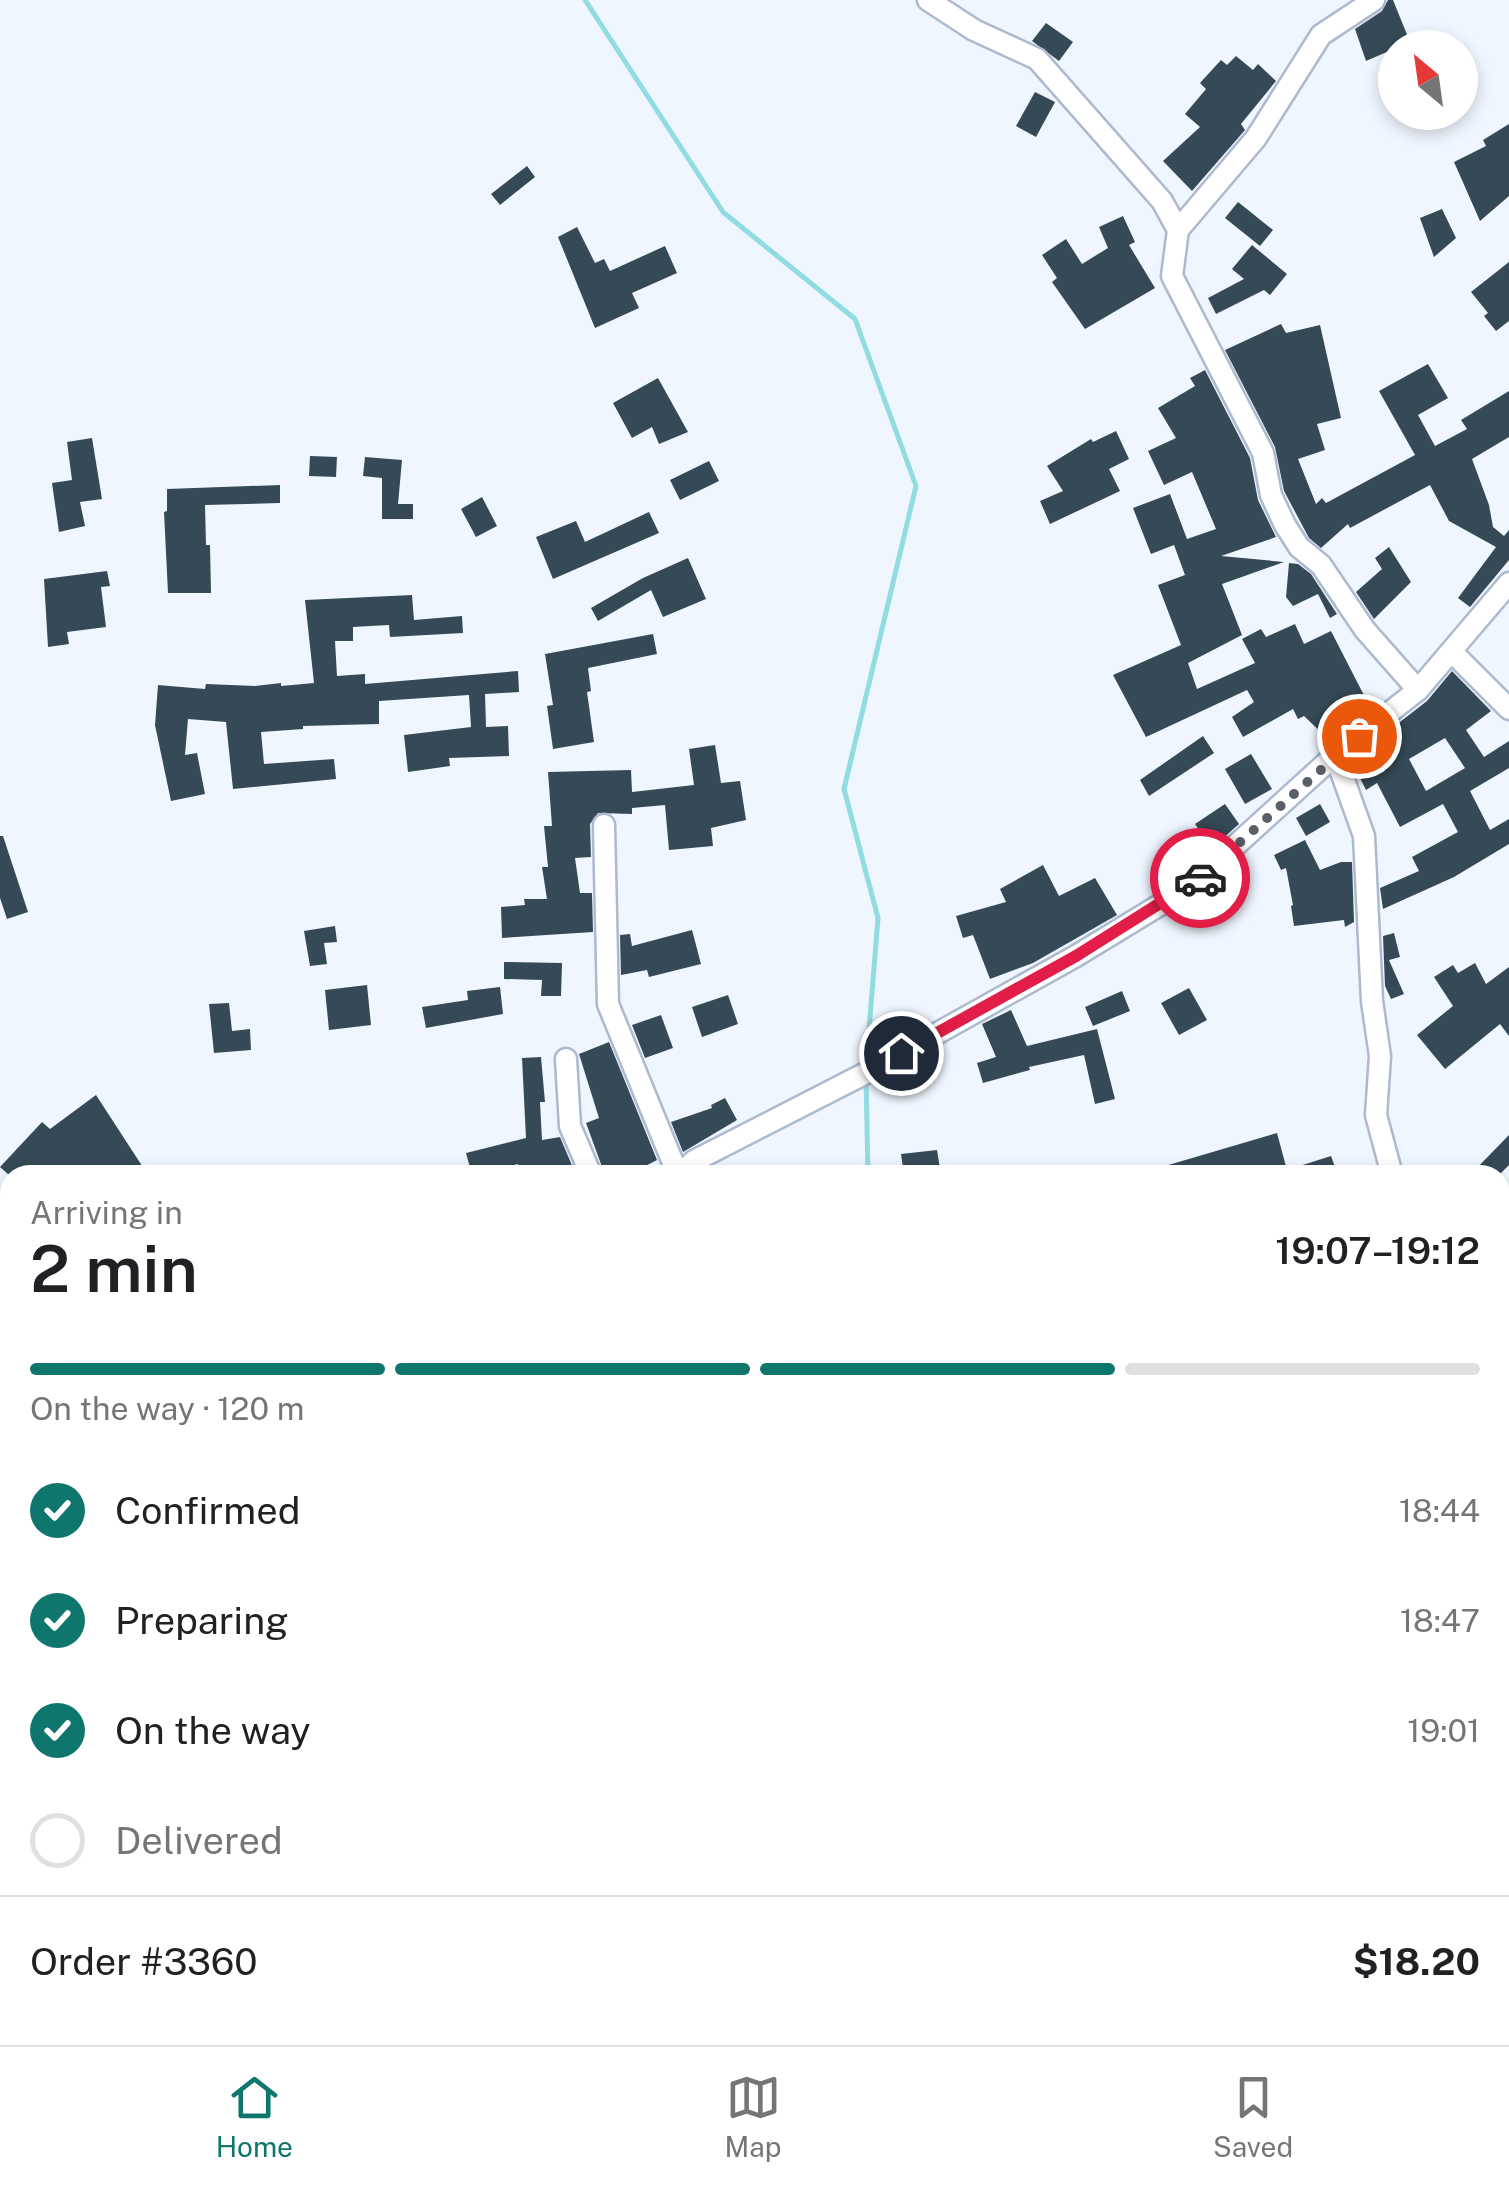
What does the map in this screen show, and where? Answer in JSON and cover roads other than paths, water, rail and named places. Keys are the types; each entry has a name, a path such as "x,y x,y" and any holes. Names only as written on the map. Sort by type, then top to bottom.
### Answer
{"street":[{"path":"928,0 974,30 1038,59 1162,201 1178,230"},
{"path":"1374,0 1320,35 1256,138 1178,230 1172,276 1262,452 1271,495 1285,524 1300,547 1320,565 1365,630 1418,690"},
{"path":"689,1165 866,1073 1076,956 1191,886 1335,756 1418,690 1509,583"},
{"path":"1452,652 1509,709"},
{"path":"1335,756 1364,836 1372,1001 1380,1056 1376,1116 1389,1165"},
{"path":"604,824 608,1004 674,1165"},
{"path":"566,1059 570,1126 586,1165"}],"waterway":[{"path":"585,0 723,212 855,319 916,486 844,789 878,918 866,1067"},
{"path":"866,1078 868,1165"}]}
